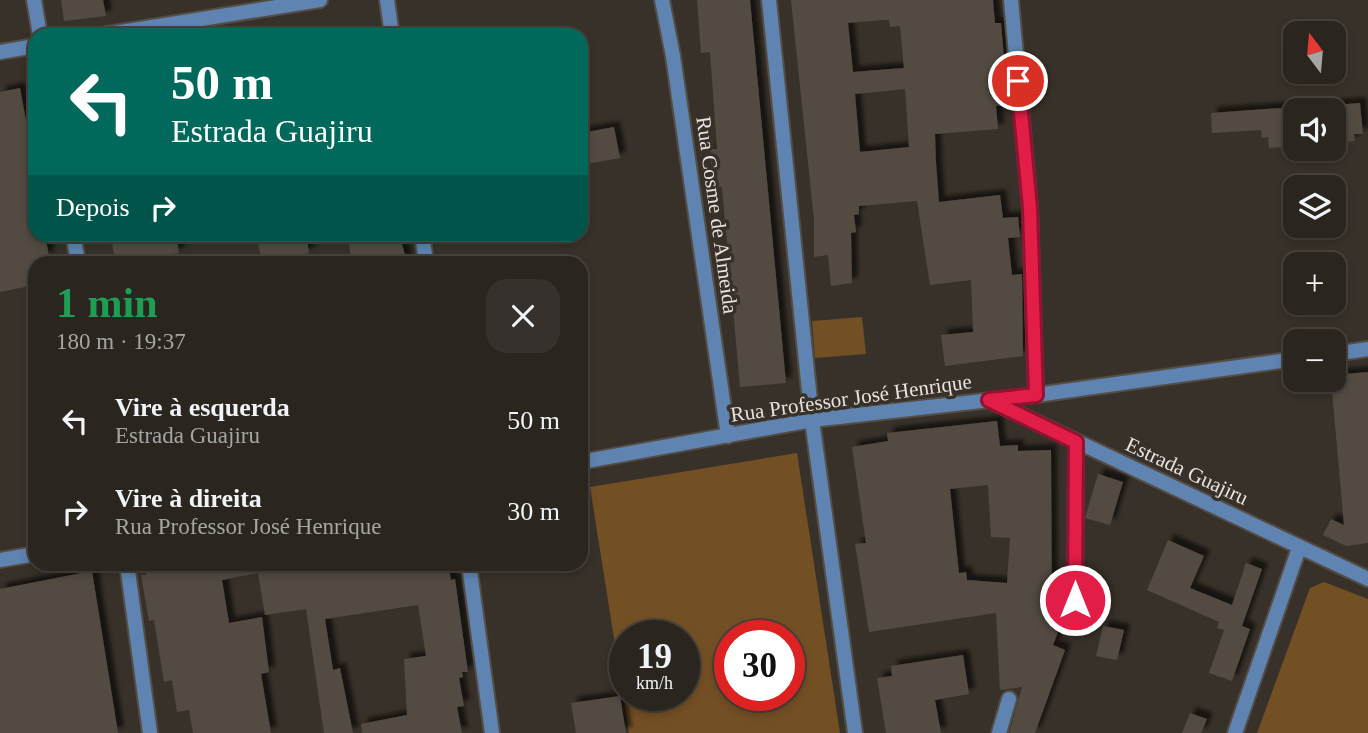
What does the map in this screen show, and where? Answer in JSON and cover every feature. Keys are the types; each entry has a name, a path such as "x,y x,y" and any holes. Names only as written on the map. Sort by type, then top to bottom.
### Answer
{"street":[{"path":"34,0 39,28"},
{"path":"146,28 320,0"},
{"path":"387,0 391,28"},
{"name":"Rua Cosme de Almeida","path":"662,0 673,55 728,436"},
{"path":"769,0 812,420 855,733"},
{"path":"1011,0 1030,208 1036,395"},
{"path":"0,52 28,47"},
{"path":"1346,352 1368,349"},
{"name":"Rua Professor José Henrique","path":"588,461 812,420 1036,395 1283,361"},
{"name":"Estrada Guajiru","path":"989,400 1368,579"},
{"path":"1075,600 1076,442"},
{"path":"1235,733 1299,548"},
{"path":"0,560 28,555"},
{"path":"128,571 150,733"},
{"path":"470,571 492,733"},
{"path":"999,733 1009,699"}],"shaded area":[{"path":"862,317 866,354 815,358 812,321"},
{"path":"797,453 840,733 629,733 626,711 700,711 700,620 611,620 590,487"},
{"path":"1324,582 1368,599 1368,733 1257,733 1310,588"}],"building":[{"path":"61,0 103,0 106,16 64,21"},
{"path":"697,0 750,0 786,383 740,387 722,187 713,188 710,149 717,149 710,52 701,53"},
{"path":"791,0 993,0 995,23 1001,23 1008,105 996,106 998,129 935,134 939,202 1000,195 1003,218 1018,217 1020,237 1008,238 1012,275 1022,274 1023,356 945,366 941,335 973,332 971,280 930,285 917,201 859,206 859,214 854,215 856,232 851,233 852,283 831,286 828,255 814,257 814,220","holes":["889,20 890,27 900,26 904,68 853,72 848,23","905,89 909,147 860,152 855,94"]},
{"path":"20,88 28,132 28,242 46,242 49,256 28,256 28,286 0,292 0,92"},
{"path":"1360,103 1363,134 1354,134 1355,141 1346,142 1346,104"},
{"path":"1283,108 1283,147 1269,148 1268,137 1262,138 1261,130 1212,133 1211,113"},
{"path":"614,127 620,158 588,164 588,132"},
{"path":"112,242 177,242 179,253 160,256 114,256"},
{"path":"258,242 307,242 309,253 261,256"},
{"path":"348,242 401,242 405,256 351,256"},
{"path":"1368,372 1368,543 1346,546 1323,535 1331,519 1344,525 1332,392 1346,392 1346,374"},
{"path":"997,421 1000,446 1018,445 1018,451 1051,450 1052,617 1063,619 1053,645 1065,650 1035,733 1009,733 1022,687 1000,690 996,613 869,632 855,544 866,543 852,447 888,441 887,433","holes":["988,485 991,537 1010,538 1007,583 967,580 966,572 959,573 950,489"]},
{"path":"1098,474 1123,482 1110,525 1085,518"},
{"path":"1168,540 1204,556 1190,588 1232,605 1246,563 1262,569 1242,626 1250,629 1232,681 1209,673 1224,630 1217,628 1219,622 1147,590"},
{"path":"92,571 118,733 0,733 0,589"},
{"path":"146,571 449,571 451,580 455,579 468,672 462,672 463,677 459,678 464,706 457,707 462,733 362,733 361,724 407,715 404,659 426,656 418,605 325,619 333,670 340,668 353,733 324,733 306,609 265,615 258,573 222,580 229,623 262,617 269,672 261,674 271,733 193,733 189,710 177,712 172,680 164,682 154,620 149,621 141,575 146,575"},
{"path":"1103,626 1124,630 1117,660 1096,656"},
{"path":"963,655 969,694 935,700 941,733 886,733 877,678 892,676 891,666"},
{"path":"609,698 609,711 622,711 626,733 576,733 571,703"},
{"path":"1190,713 1207,719 1201,733 1182,733"}],"route":[{"path":"1018,81 1030,208 1036,395 989,400 1076,442 1075,600"}]}
